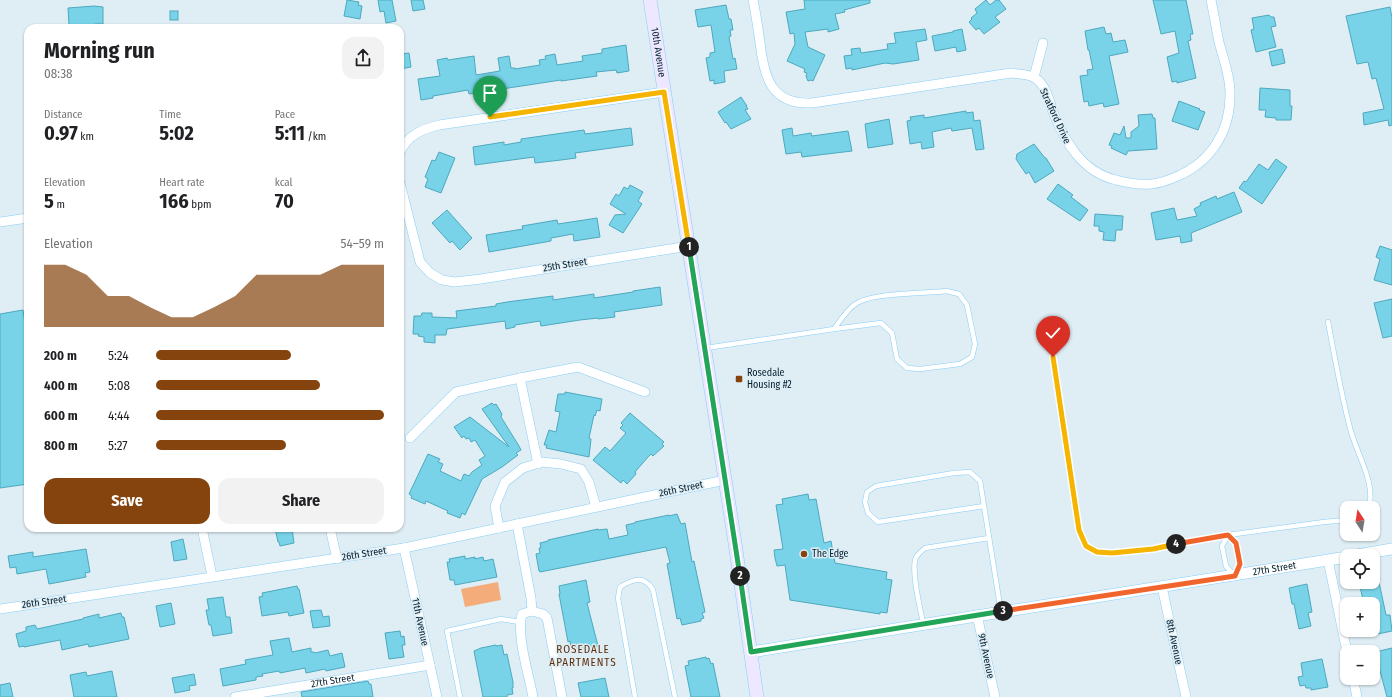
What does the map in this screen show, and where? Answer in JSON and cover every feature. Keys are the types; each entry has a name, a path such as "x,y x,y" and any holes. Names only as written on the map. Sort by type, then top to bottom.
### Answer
{"main road":[{"name":"10th Avenue","path":"650,0 725,480 757,697"}],"street":[{"name":"Stratford Drive","path":"754,0 763,68 775,92 786,100 799,104 820,102 1011,73 1034,77 1044,88 1071,149 1080,160 1107,178 1126,183 1153,184 1166,181 1190,171 1201,163 1218,142 1224,131 1230,91 1229,78 1211,0"},
{"path":"1034,77 1043,43"},
{"path":"404,144 414,134 426,128 439,125 664,92"},
{"name":"25th Street","path":"404,199 420,262 430,273 442,280 455,282 481,279 689,246"},
{"path":"0,222 24,219"},
{"path":"410,438 456,392 520,378 578,367 645,392"},
{"path":"520,378 538,464"},
{"path":"499,528 495,506 505,482 524,468 542,462 561,464 581,469 589,482 596,507"},
{"name":"26th Street","path":"0,609 404,548 725,480"},
{"path":"517,524 531,598 532,611"},
{"path":"203,532 212,576"},
{"path":"331,532 337,559"},
{"name":"11th Avenue","path":"404,548 437,697"},
{"path":"1380,551 1392,549"},
{"name":"27th Street","path":"751,652 1340,558"},
{"path":"1328,560 1346,645"},
{"name":"8th Avenue","path":"1162,587 1186,697"},
{"path":"533,697 520,633 522,614 532,611 543,614 547,618 562,697"},
{"name":"9th Avenue","path":"978,615 995,697"},
{"name":"27th Street","path":"235,697 430,665"},
{"path":"1354,685 1357,697"}],"lane":[{"path":"704,348 881,323 892,333 897,359 906,368 920,369 960,364 972,357 975,344 967,305 959,294 946,291 866,299 854,305 834,329"},
{"path":"1328,322 1350,429 1364,467 1371,493 1370,501"},
{"path":"1053,357 1079,530 1086,546 1097,552 1126,552 1153,549 1228,535 1340,521"},
{"path":"984,506 878,522 868,513 864,502 867,492 876,486 954,473 970,472 980,481 1001,612"},
{"path":"1228,535 1236,543 1240,564 1235,576 1226,566 1222,546 1228,535"},
{"path":"923,624 915,576 915,560 919,553 925,548 989,538"},
{"path":"636,697 618,598 620,587 629,581 639,579 649,583 653,590 675,697"},
{"path":"460,697 446,631 501,619 520,622"}],"shaded area":[{"path":"498,582 501,600 465,607 461,589"}],"building":[{"path":"347,0 359,2 358,5 362,6 360,19 344,16"},
{"path":"378,0 392,0 396,21 386,23 384,11 380,12"},
{"path":"411,0 423,0 425,9 413,11"},
{"path":"804,0 870,0 870,3 835,14 839,29 828,32 828,29 805,32 808,47 825,55 813,81 808,81 806,76 807,73 804,72 805,69 787,61 795,44 794,33 790,34 786,12 805,9"},
{"path":"986,0 990,5 996,0 999,0 1006,9 995,17 1000,22 984,34 979,28 976,30 969,22 977,13 975,9"},
{"path":"1153,0 1186,0 1193,34 1190,34 1191,40 1188,41 1196,78 1177,83 1177,81 1172,82 1167,57 1179,53 1175,31 1161,34"},
{"path":"726,5 733,30 730,30 731,36 729,37 733,59 735,58 737,69 724,71 725,82 714,84 714,80 710,81 706,58 710,57 710,53 715,52 711,25 698,27 695,10"},
{"path":"94,6 103,7 103,24 69,24 68,8"},
{"path":"1390,7 1392,18 1392,125 1389,126 1388,120 1364,125 1363,113 1384,109 1376,78 1372,79 1368,62 1357,64 1346,16"},
{"path":"170,11 178,11 178,20 170,20"},
{"path":"1269,15 1274,17 1276,26 1271,27 1276,47 1256,52 1251,30 1254,29 1252,18"},
{"path":"1104,27 1106,34 1111,33 1113,42 1125,40 1128,52 1109,56 1119,104 1104,107 1103,103 1089,106 1088,101 1084,102 1080,76 1088,75 1087,70 1093,69 1085,31"},
{"path":"925,29 927,40 916,42 919,60 893,64 885,63 852,70 852,68 846,69 844,56 852,55 851,49 860,48 861,53 888,49 887,44 896,43 894,33"},
{"path":"962,29 966,50 957,52 956,47 935,51 932,36"},
{"path":"626,45 629,71 617,73 616,70 596,72 597,76 469,94 468,90 433,96 433,98 421,100 418,79 440,76 437,60 474,56 476,75 500,71 498,58 509,56 511,68 515,69 540,65 539,60 546,59 545,56 555,54 557,65 583,61 582,56 602,53 602,49"},
{"path":"1282,49 1285,63 1272,66 1269,52"},
{"path":"409,53 411,67 404,68 404,54"},
{"path":"1260,88 1290,90 1290,106 1292,106 1291,120 1276,120 1276,118 1265,117 1266,110 1259,110"},
{"path":"741,97 748,109 745,110 751,119 731,129 718,112"},
{"path":"1179,101 1205,112 1198,130 1172,121"},
{"path":"966,111 966,113 973,112 974,121 980,120 984,149 976,150 972,128 952,131 951,128 932,132 934,147 922,149 921,142 910,144 907,121 911,120 910,117 924,115 924,118"},
{"path":"1152,114 1153,118 1155,118 1157,149 1128,151 1126,155 1111,148 1112,146 1109,145 1114,133 1120,135 1124,126 1126,138 1131,138 1131,132 1139,126 1138,115"},
{"path":"889,119 893,144 868,148 865,124"},
{"path":"631,128 633,145 575,153 576,158 561,160 535,163 534,157 475,165 473,147 504,142 504,145 521,142 521,139 584,130 585,134"},
{"path":"792,128 793,136 811,133 812,136 848,131 852,151 802,157 801,152 786,154 782,130"},
{"path":"1034,144 1046,158 1054,171 1035,183 1029,172 1026,174 1016,159 1017,154"},
{"path":"439,152 455,158 441,193 425,187 428,179 425,177 432,160 435,161"},
{"path":"1276,159 1287,167 1262,204 1239,188 1244,181 1246,182 1259,164 1268,170"},
{"path":"1058,184 1073,195 1071,197 1088,210 1080,221 1047,199"},
{"path":"630,185 643,192 638,201 642,204 623,233 609,225 615,215 626,214 610,204 616,194 619,196 624,187 628,189"},
{"path":"1234,192 1242,212 1191,233 1192,241 1181,243 1180,236 1156,240 1151,213 1174,208 1177,220 1197,216 1194,209 1201,205 1200,203 1216,196 1217,199"},
{"path":"447,210 472,238 460,250 452,241 450,243 432,223"},
{"path":"1095,214 1123,216 1122,230 1116,230 1115,241 1103,240 1104,232 1099,231 1099,226 1094,226"},
{"path":"597,218 600,237 574,241 573,234 551,238 551,241 489,252 486,235 523,229 522,226 557,220 558,224"},
{"path":"1380,246 1392,250 1392,285 1374,280 1380,259 1376,257"},
{"path":"660,287 662,305 614,312 615,317 580,320 541,326 540,321 515,325 515,327 506,329 505,321 447,329 446,335 435,335 435,343 424,342 424,337 418,336 419,334 413,334 414,316 421,316 422,313 432,313 432,317 457,318 456,311 496,306 496,304 507,302 553,296 553,300 594,294 594,298"},
{"path":"1392,299 1392,336 1383,338 1374,303"},
{"path":"23,310 24,317 24,485 0,488 0,314"},
{"path":"565,392 602,399 600,411 597,410 595,416 594,415 589,438 591,439 589,457 546,448 547,445 544,445 549,430 556,432 560,412 555,411 558,394 565,394"},
{"path":"492,403 494,405 496,404 502,414 501,417 521,450 516,453 518,455 482,479 465,515 462,513 460,518 447,513 448,511 426,501 425,504 411,498 412,496 409,494 428,454 440,459 438,462 443,464 440,471 461,481 464,474 469,476 482,465 479,460 485,456 475,440 471,442 469,438 466,439 464,436 462,438 454,427 470,417 509,447 482,409"},
{"path":"630,413 664,442 662,444 664,446 653,456 651,454 648,457 627,484 623,480 621,483 593,460 605,447 610,451 626,433 620,428 623,425 621,423"},
{"name":"The Edge","path":"808,494 809,500 816,499 824,543 831,541 835,563 887,572 886,579 892,580 887,613 880,612 880,614 790,600 785,565 777,566 775,558 774,550 783,549 776,505 783,504 782,499"},
{"path":"677,514 681,524 685,523 692,562 694,561 705,612 702,613 704,618 701,619 701,621 682,625 680,618 677,619 667,564 670,563 666,547 539,571 536,554 540,553 540,543 598,529 607,529 609,539 628,535 626,525"},
{"path":"276,532 293,532 294,543 280,546"},
{"path":"183,539 187,559 174,561 171,542"},
{"path":"86,549 90,572 85,573 86,577 49,584 46,569 17,574 16,567 10,568 8,556 33,552 33,557"},
{"path":"465,556 465,559 483,557 484,561 493,559 497,577 455,585 454,580 450,580 447,562 450,562 449,559"},
{"path":"586,580 590,602 587,603 598,646 575,651 574,648 571,649 570,641 568,642 559,594 559,586"},
{"path":"1307,584 1312,612 1308,613 1311,626 1299,629 1289,588"},
{"path":"297,586 304,613 289,616 288,612 262,616 259,597 263,596 262,593"},
{"path":"1380,587 1386,615 1390,615 1392,631 1380,634 1380,597 1362,597 1361,589 1380,589"},
{"path":"223,597 226,617 230,617 232,633 213,636 206,610 209,610 207,599"},
{"path":"171,603 175,624 160,627 156,606"},
{"path":"321,610 323,617 329,616 330,626 313,628 310,611"},
{"path":"121,613 122,617 124,617 129,639 89,647 88,644 62,650 60,640 19,647 16,634 26,631 26,627 35,625 37,629 99,614 99,618"},
{"path":"400,631 401,637 404,636 405,645 402,645 404,657 389,659 385,633"},
{"path":"289,638 292,652 311,648 311,652 315,653 328,650 330,656 342,653 345,667 306,673 305,668 280,673 279,671 262,674 263,676 256,677 256,680 223,686 220,669 246,664 245,660 273,655 270,641"},
{"path":"496,645 502,645 504,655 507,654 513,682 513,694 507,695 507,697 483,697 474,651"},
{"path":"1392,648 1392,697 1387,697 1380,671 1380,651"},
{"path":"706,657 706,659 709,658 711,664 713,663 720,697 691,697 685,666 689,665 688,661"},
{"path":"1322,659 1328,687 1311,690 1311,688 1306,688 1305,685 1300,686 1298,677 1303,676 1301,663"},
{"path":"112,671 117,697 74,697 70,675 86,672 87,676"},
{"path":"194,674 196,685 189,686 190,690 175,693 172,678"},
{"path":"605,678 609,697 581,697 578,683"},
{"path":"368,681 369,684 371,684 373,697 302,697 301,692"},
{"path":"10,683 13,697 0,697 0,685"}],"place":[{"name":"Rosedale Housing #2","path":"739,379"},
{"name":"The Edge","path":"804,554"}],"district":[{"name":"ROSEDALE APARTMENTS","path":"583,655"}],"route":[{"path":"490,117 664,92 751,652 978,615 1235,576 1240,564 1236,543 1228,535 1153,549 1112,553 1097,552 1086,546 1079,530 1053,357"}]}
